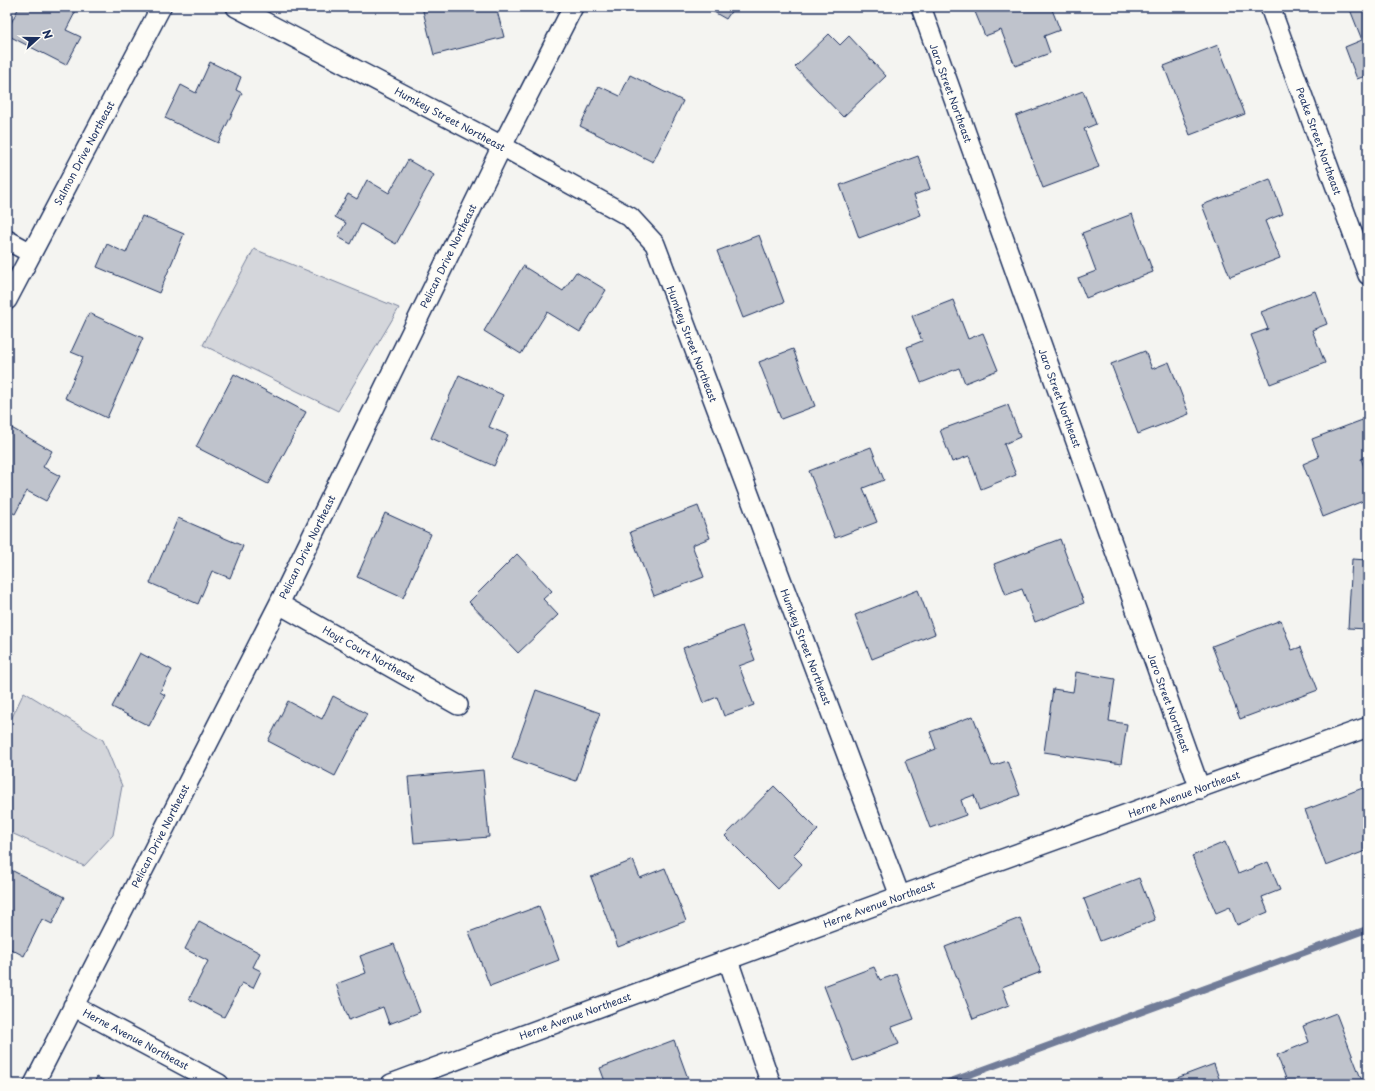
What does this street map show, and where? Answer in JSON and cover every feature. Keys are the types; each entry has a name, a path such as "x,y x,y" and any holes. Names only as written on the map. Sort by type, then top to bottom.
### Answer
{"street":[{"name":"Salmon Drive Northeast","path":"7,300 161,7"},
{"name":"Humkey Street Northeast","path":"236,7 502,146 630,217 655,244 900,896"},
{"name":"Pelican Drive Northeast","path":"34,1084 279,604 502,146 573,7"},
{"name":"Jaro Street Northeast","path":"921,7 1200,788"},
{"name":"Peake Street Northeast","path":"1270,7 1368,275"},
{"path":"7,240 31,253"},
{"name":"Hoyt Court Northeast","path":"279,604 458,704"},
{"name":"Herne Avenue Northeast","path":"391,1084 900,896 1368,727"},
{"path":"728,960 771,1084"},
{"name":"Herne Avenue Northeast","path":"73,1006 219,1084"}],"shaded area":[{"path":"254,249 399,308 338,411 203,345"},
{"path":"24,692 103,740 122,786 113,835 84,866 7,831 7,728"}],"building":[{"path":"19,7 78,7 66,30 81,37 66,65 7,35 7,31"},
{"path":"422,7 496,7 504,37 434,55"},
{"path":"705,7 734,7 726,19"},
{"path":"973,7 1051,7 1060,30 1044,36 1050,53 1015,66 1001,30 985,36"},
{"path":"1349,7 1368,7 1368,75 1357,79 1345,47 1362,40"},
{"path":"829,34 840,45 849,36 886,76 843,117 795,67"},
{"path":"1218,45 1245,114 1190,135 1164,66"},
{"path":"210,62 241,77 236,90 242,93 218,143 165,118 181,85 196,93"},
{"path":"630,75 683,101 653,162 580,126 599,86 620,96"},
{"path":"1083,91 1096,124 1084,129 1099,167 1043,188 1016,116"},
{"path":"918,156 930,189 914,195 921,215 859,238 840,185"},
{"path":"408,160 434,175 396,244 361,224 351,244 338,237 346,223 335,217 348,194 357,199 367,180 389,193"},
{"path":"1270,179 1283,214 1265,221 1280,258 1230,277 1202,205"},
{"path":"1132,214 1153,272 1086,298 1078,278 1096,271 1082,233"},
{"path":"142,216 184,234 159,293 97,267 107,244 126,253"},
{"path":"759,235 784,302 743,318 717,251"},
{"path":"523,266 563,291 576,272 606,290 580,332 547,312 521,354 484,331"},
{"path":"1315,291 1327,324 1312,330 1325,363 1270,384 1251,335 1268,329 1261,312"},
{"path":"953,300 968,339 983,333 998,370 965,383 959,368 921,383 907,347 922,341 912,316"},
{"path":"89,313 143,338 107,418 65,398 83,357 71,352"},
{"path":"793,349 815,406 781,419 759,362"},
{"path":"1145,351 1152,369 1169,362 1189,414 1138,434 1111,364"},
{"path":"234,374 306,412 268,484 196,447"},
{"path":"459,375 503,395 489,427 508,435 494,466 431,438"},
{"path":"1008,405 1020,437 1004,444 1016,475 981,489 969,456 952,462 940,430"},
{"path":"1365,419 1368,425 1368,457 1361,459 1368,477 1368,499 1323,517 1303,464 1319,457 1312,439"},
{"path":"8,426 52,451 43,467 60,476 46,501 27,491 15,514 7,510"},
{"path":"871,447 884,480 863,488 877,522 835,538 809,471"},
{"path":"698,506 710,538 692,545 704,577 654,596 630,532"},
{"path":"385,513 431,534 403,598 357,577"},
{"path":"178,518 243,546 230,578 212,571 198,604 150,583"},
{"path":"1060,539 1084,603 1035,622 1022,589 1006,595 994,564"},
{"path":"517,554 552,591 543,599 558,615 518,653 469,602"},
{"path":"1352,559 1368,560 1368,629 1348,628"},
{"path":"918,590 935,634 872,659 855,615"},
{"path":"1281,620 1292,650 1301,647 1318,690 1240,719 1212,646"},
{"path":"742,626 755,660 739,666 754,705 724,716 717,697 703,703 683,648"},
{"path":"140,653 172,670 160,692 165,695 149,726 112,707"},
{"path":"1076,672 1115,679 1109,721 1127,724 1121,764 1044,752 1053,689 1073,692"},
{"path":"536,690 600,713 576,781 512,758"},
{"path":"333,696 367,714 335,776 268,741 288,701 322,719"},
{"path":"973,716 992,766 1007,761 1020,795 979,810 974,795 961,800 966,815 930,828 905,761 936,749 930,732"},
{"path":"483,770 489,837 414,843 408,777"},
{"path":"774,786 818,830 793,855 802,864 778,889 725,836"},
{"path":"1368,786 1368,850 1326,866 1305,810"},
{"path":"1225,842 1238,874 1268,862 1280,890 1262,897 1268,912 1237,925 1230,907 1216,913 1192,856"},
{"path":"633,860 640,878 665,868 686,921 618,947 591,877"},
{"path":"11,870 65,897 52,924 42,919 24,956 7,947 7,878"},
{"path":"1139,878 1155,920 1100,941 1084,899"},
{"path":"539,906 559,960 490,986 469,932"},
{"path":"1020,918 1041,972 1002,987 1009,1005 973,1019 945,947"},
{"path":"199,921 260,953 253,967 261,971 253,988 242,983 224,1017 189,999 208,961 185,949"},
{"path":"394,944 420,1012 389,1024 383,1007 349,1020 336,984 366,973 360,956"},
{"path":"874,967 880,980 897,974 914,1019 892,1027 899,1044 853,1061 824,986"},
{"path":"1336,1013 1362,1081 1353,1084 1288,1084 1277,1055 1309,1042 1303,1026"},
{"path":"674,1040 690,1084 606,1084 600,1068"},
{"path":"1214,1064 1221,1084 1161,1084"},
{"path":"97,1077 111,1084 93,1084"}],"waterway":[{"path":"944,1084 1368,929"}]}
